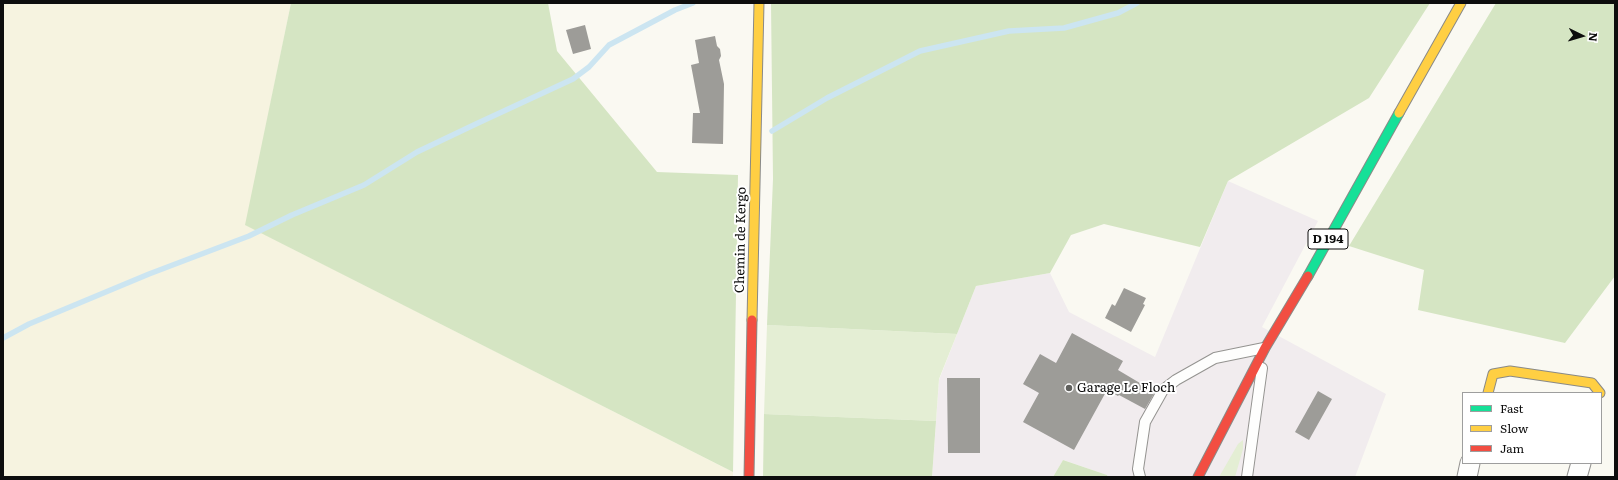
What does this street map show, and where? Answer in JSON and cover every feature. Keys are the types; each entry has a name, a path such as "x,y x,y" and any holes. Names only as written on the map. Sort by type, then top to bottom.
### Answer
{"street":[{"name":"Chemin de Kergo","path":"750,477 759,3"},
{"name":"D 194","path":"1198,477 1265,348 1290,308 1461,3"},
{"path":"1488,392 1493,374 1510,371 1592,383 1599,392"},
{"path":"1467,477 1470,464"},
{"path":"1577,477 1581,464"}],"lane":[{"path":"1140,477 1138,469 1145,422 1163,390 1176,380 1215,358 1265,348 1247,477"}],"shaded area":[{"path":"3,3 291,3 246,225 733,472 733,477 3,477"},
{"path":"1228,181 1318,221 1262,327 1386,394 1355,477 1108,477 1107,475 1063,460 1053,477 932,477 939,380 976,286 1050,273 1069,312 1155,357"}],"green space":[{"path":"291,3 548,3 557,51 657,172 738,175 733,472 245,225"},
{"path":"771,3 1430,3 1369,98 1228,181 1200,247 1104,224 1071,235 1050,273 976,286 957,334 767,325 773,179"},
{"path":"1496,3 1615,3 1615,276 1565,343 1418,310 1424,270 1349,246"},
{"path":"767,325 957,334 939,379 936,421 764,414"},
{"path":"764,414 936,421 932,477 763,477"},
{"path":"1243,440 1243,449 1235,477 1219,477 1238,444"},
{"path":"1063,460 1107,475 1108,477 1053,477"}],"building":[{"path":"585,25 591,49 573,54 566,30"},
{"path":"715,36 717,46 720,49 721,56 719,60 724,84 723,144 692,143 693,113 700,113 691,65 699,63 695,40"},
{"path":"1124,288 1146,298 1143,304 1145,305 1131,332 1105,318 1112,304 1115,306"},
{"path":"1072,333 1123,361 1118,370 1155,392 1145,409 1107,390 1074,450 1023,422 1039,393 1023,384 1040,354 1056,363"},
{"path":"947,378 980,378 980,453 948,453"},
{"path":"1318,391 1332,399 1309,440 1295,432"}],"waterway":[{"path":"3,338 29,324 149,274 249,236 292,215 364,185 417,152 573,79 589,67 609,45 675,10 693,3"},
{"path":"772,131 827,98 920,51 1009,31 1064,28 1118,13 1137,3"}],"traffic: fast":[{"path":"1308,276 1399,113"}],"traffic: slow":[{"path":"752,320 759,3"},
{"path":"1399,113 1461,3"},
{"path":"1488,392 1493,374 1510,371 1592,383 1599,392"}],"traffic: jam":[{"path":"1198,477 1265,348 1308,276"},
{"path":"749,477 752,320"}],"place":[{"name":"Garage Le Floch","path":"1069,388"}]}
